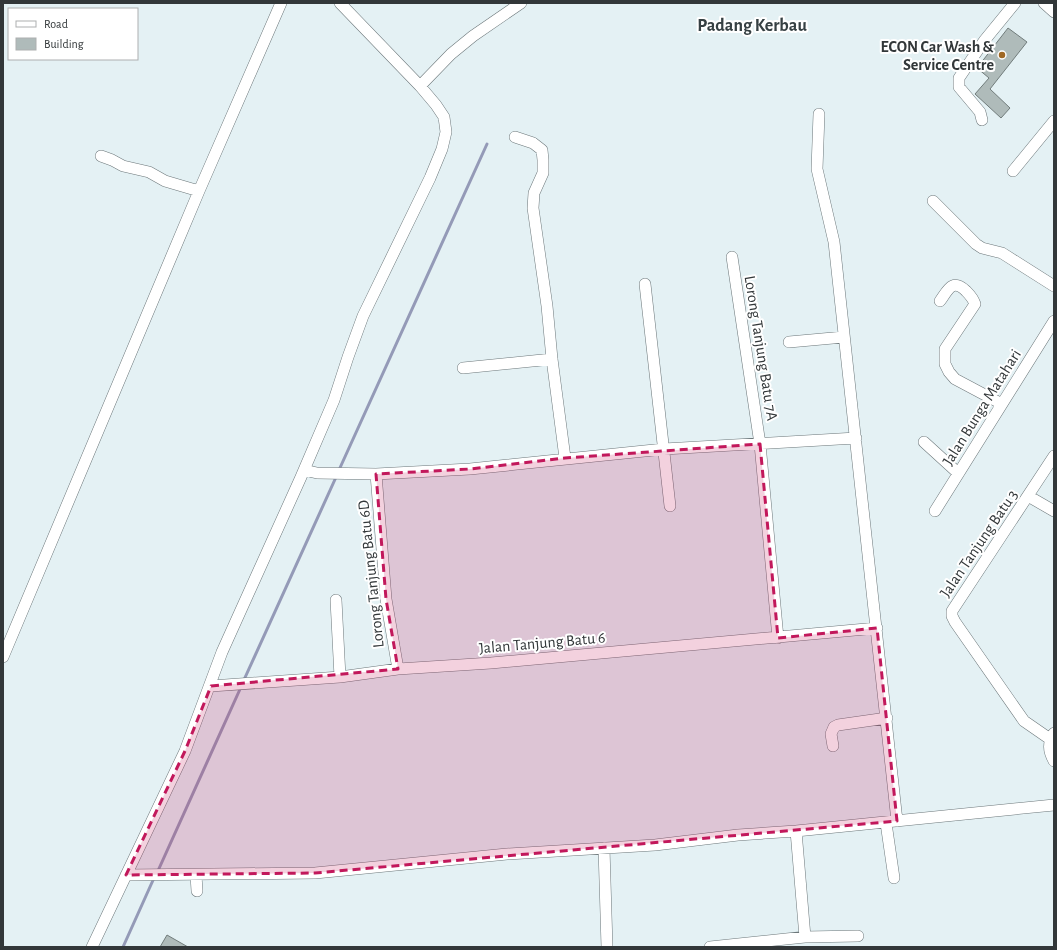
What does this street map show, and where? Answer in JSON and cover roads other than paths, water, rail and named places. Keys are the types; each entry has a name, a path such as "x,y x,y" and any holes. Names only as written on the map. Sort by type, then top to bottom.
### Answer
{"street":[{"path":"3,657 193,188 281,3"},
{"path":"92,947 131,875 185,751 211,686 222,652 334,400 363,316 430,178 442,149 446,132 444,117 436,105 420,86 340,3"},
{"path":"420,86 452,54 521,3"},
{"path":"982,120 982,115 980,112 959,87 959,78 984,41 1015,3"},
{"path":"1044,3 1054,12"},
{"path":"819,114 817,169 834,242 898,821"},
{"path":"1013,171 1054,121"},
{"path":"515,137 533,143 542,150 544,160 543,173 534,193 533,208 547,306 552,359 565,458"},
{"path":"101,156 123,166 149,172 165,181 193,188"},
{"path":"933,201 976,244 982,248 1002,253 1054,286"},
{"name":"Lorong Tanjung Batu 7A","path":"732,257 760,444 778,638"},
{"path":"645,284 670,506"},
{"path":"940,301 950,287 955,284 959,285 973,298 975,304 945,349 945,364 949,372 956,379 1002,404"},
{"name":"Jalan Bunga Matahari","path":"935,511 1054,321"},
{"path":"789,342 844,337"},
{"path":"463,368 552,359"},
{"path":"304,470 317,474 376,474 470,469 664,449 856,438"},
{"path":"924,442 958,473"},
{"name":"Jalan Tanjung Batu 3","path":"1052,735 1024,721 952,616 952,611 1054,456"},
{"name":"Lorong Tanjung Batu 6D","path":"376,474 386,599 398,670"},
{"path":"1028,496 1054,511"},
{"path":"336,600 340,676"},
{"name":"Jalan Tanjung Batu 6","path":"211,686 778,638 877,628"},
{"path":"833,746 831,734 834,727 838,725 887,718"},
{"path":"1052,735 1049,747 1054,761"},
{"path":"131,875 315,873 507,854 656,845 738,835 886,823 1054,805"},
{"path":"886,823 894,878"},
{"path":"796,831 799,941"},
{"path":"604,848 607,947"},
{"path":"192,875 197,891"},
{"path":"710,947 858,936"}],"waterway":[{"path":"339,470 487,144"},
{"path":"243,682 337,475"},
{"path":"157,873 241,687"},
{"path":"123,947 154,878"}],"place":[{"name":"ECON Car Wash & Service Centre","path":"1002,55"}],"district":[{"name":"Padang Kerbau","path":"752,25"}]}
